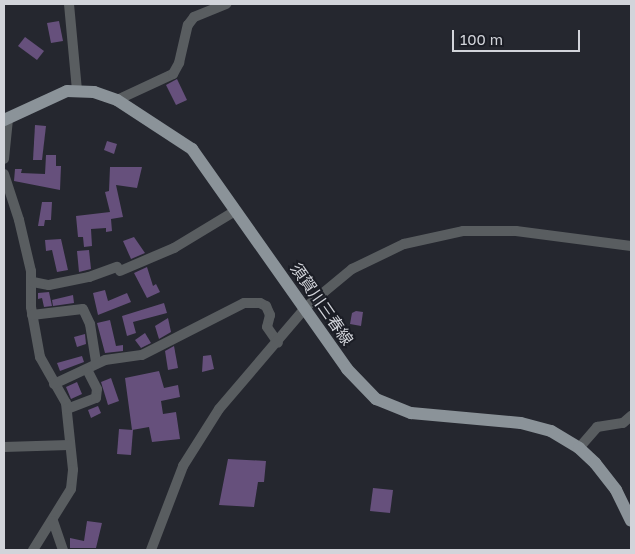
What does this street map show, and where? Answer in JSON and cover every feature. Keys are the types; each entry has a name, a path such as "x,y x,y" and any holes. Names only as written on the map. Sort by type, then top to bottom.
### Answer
{"main road":[{"name":"須賀川三春線","path":"6,119 56,94 77,90 117,100 192,149 357,381 386,405 419,414 529,425 551,431 579,448 606,475 631,521"}],"street":[{"path":"69,4 77,90"},
{"path":"117,100 173,74 179,63 188,25 194,17 226,4"},
{"path":"4,159 6,119"},
{"path":"4,174 7,195 20,220 33,282 32,315 40,357 67,409 70,445 72,485 53,521 33,550"},
{"path":"33,282 49,285 118,269 174,248 235,211"},
{"path":"151,550 172,490 197,441 219,408 278,342 306,307 323,290 368,259 404,244 447,234 500,230 631,246"},
{"path":"54,384 92,366 142,354 244,303 266,306 270,316 267,327 278,342"},
{"path":"32,315 83,309 88,319 92,366 97,390 96,398 67,409"},
{"path":"579,448 597,427 623,423 631,416"},
{"path":"4,447 70,445"},
{"path":"53,521 63,550"}],"building":[{"path":"59,21 63,41 51,43 47,23"},
{"path":"25,37 44,51 37,60 18,46"},
{"path":"177,79 187,100 176,105 166,85"},
{"path":"35,125 46,126 42,160 33,160"},
{"path":"107,141 117,144 114,154 104,150"},
{"path":"46,155 56,155 56,166 61,166 60,190 14,181 15,169 22,169 21,173 45,174"},
{"path":"110,167 142,167 137,188 116,185 123,217 111,219 112,231 106,232 106,228 91,229 92,246 84,247 83,237 78,237 76,216 110,212 105,192 109,191"},
{"path":"42,202 52,202 51,220 45,220 44,226 38,226"},
{"path":"134,237 145,253 131,259 123,241"},
{"path":"61,239 68,270 57,272 52,250 46,251 45,240"},
{"path":"89,250 91,269 79,272 77,251"},
{"path":"147,267 153,286 156,284 160,292 147,298 134,273"},
{"path":"105,290 108,301 127,293 131,302 98,315 93,293"},
{"path":"49,292 52,306 44,307 42,298 38,299 38,293"},
{"path":"73,295 74,303 53,306 52,300"},
{"path":"164,303 167,313 133,322 136,333 127,336 122,316"},
{"path":"356,311 363,312 361,326 350,324 352,313"},
{"path":"168,318 171,332 159,339 155,326"},
{"path":"110,320 116,346 123,345 123,351 105,353 97,323"},
{"path":"145,333 151,343 141,348 135,340"},
{"path":"85,334 86,344 77,347 74,337"},
{"path":"174,346 178,368 168,370 165,351"},
{"path":"211,355 214,369 202,372 203,356"},
{"path":"82,356 84,362 60,371 57,363"},
{"path":"159,371 164,388 178,385 180,397 161,401 163,414 176,412 180,439 152,442 149,427 132,430 125,378"},
{"path":"111,378 119,401 108,405 101,382"},
{"path":"77,382 82,394 71,399 66,387"},
{"path":"98,406 101,413 91,418 88,410"},
{"path":"119,429 133,430 131,455 117,454"},
{"path":"228,459 266,461 264,482 258,482 254,507 219,505"},
{"path":"373,488 393,490 390,513 370,511"},
{"path":"87,521 102,523 96,548 70,548 70,538 84,541"}]}
